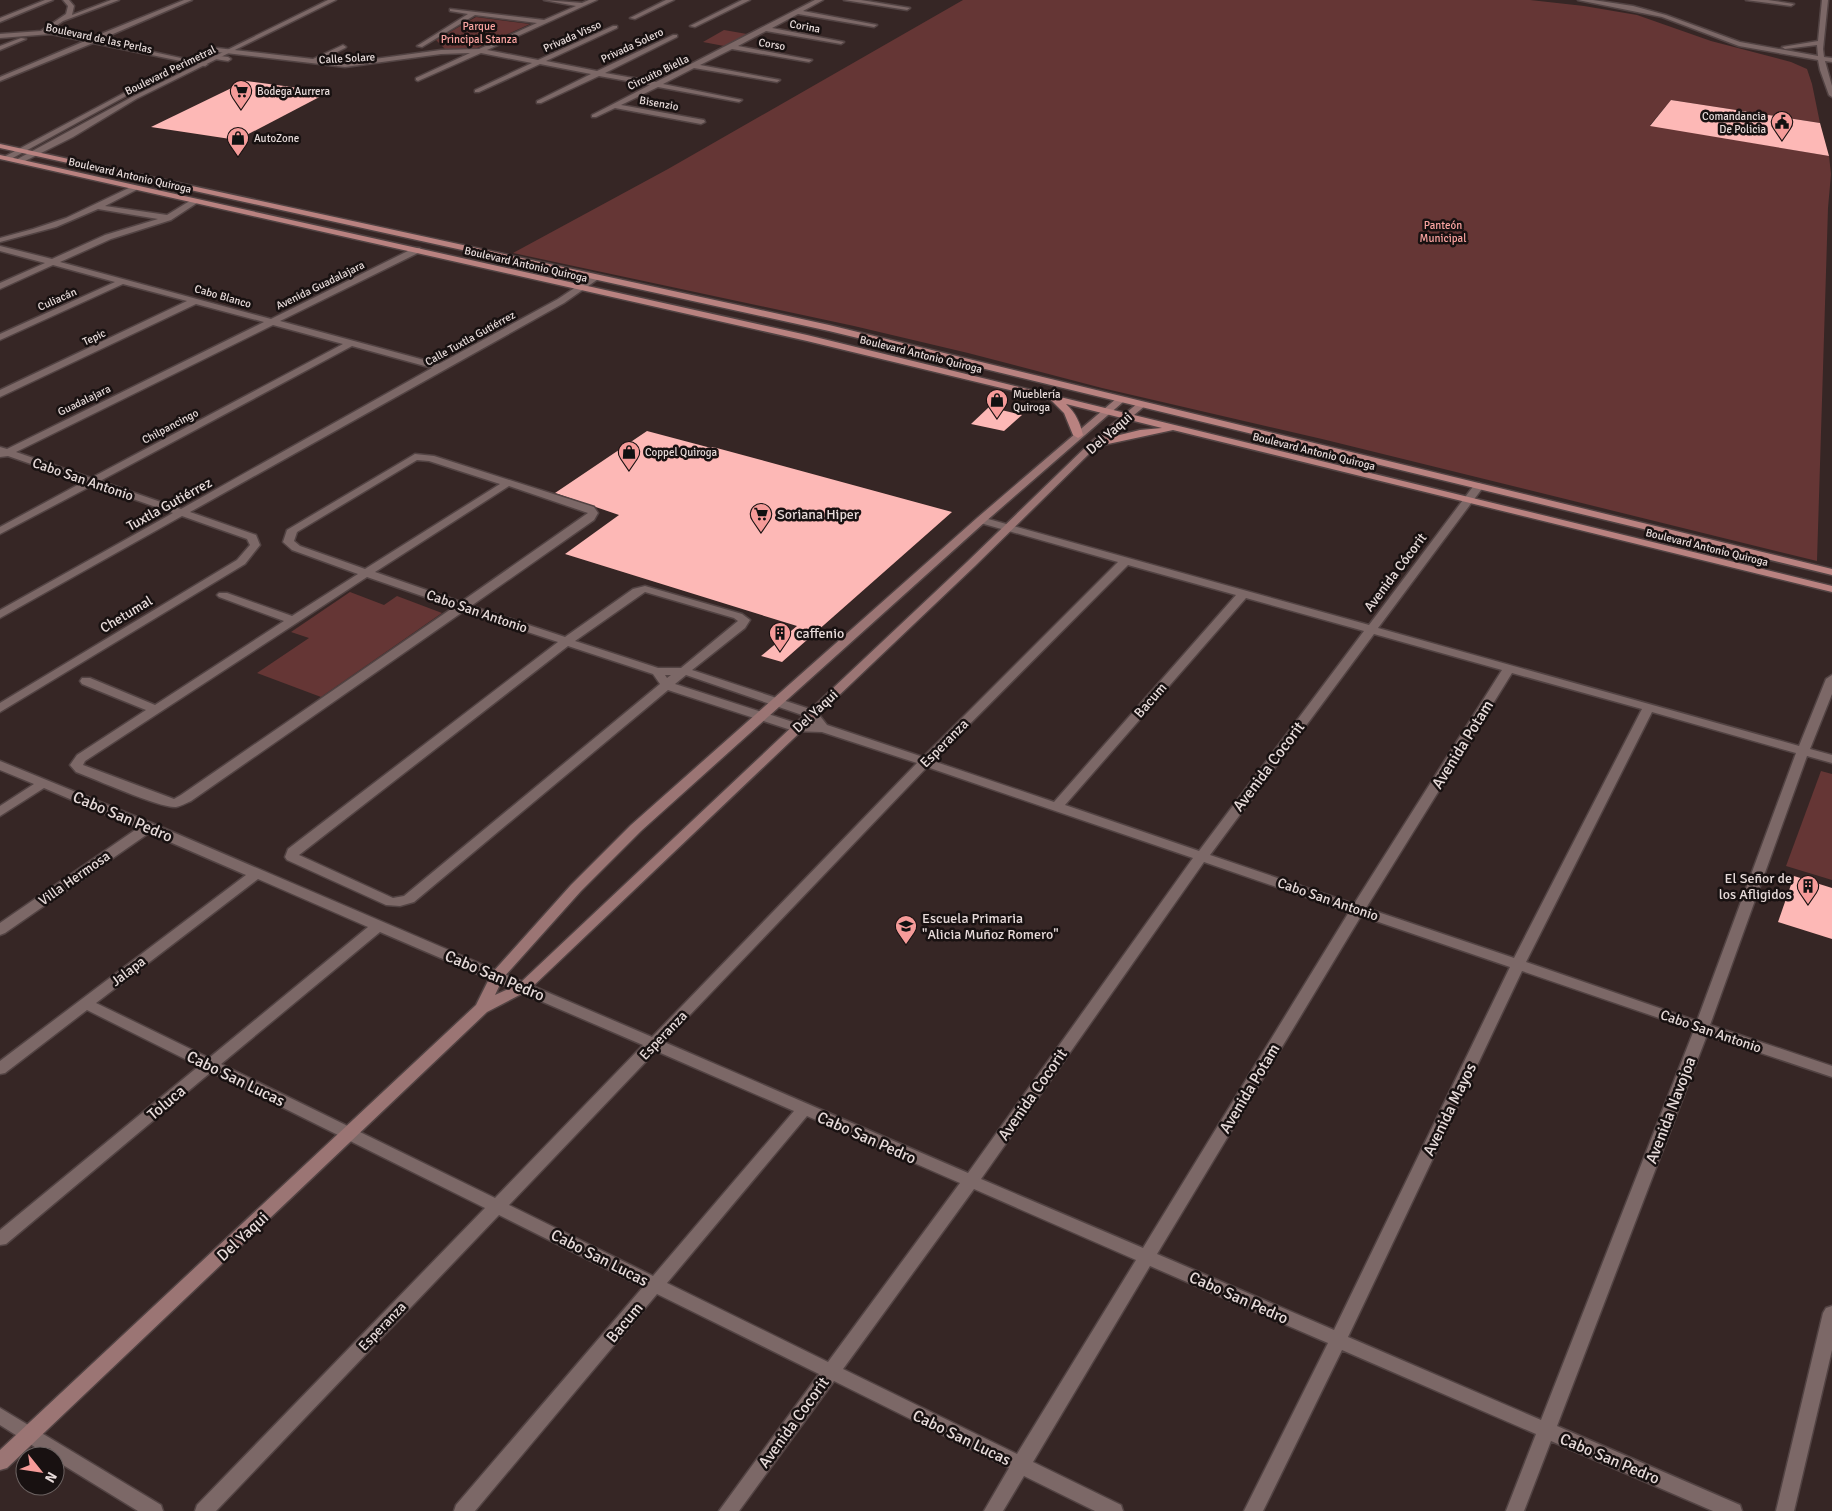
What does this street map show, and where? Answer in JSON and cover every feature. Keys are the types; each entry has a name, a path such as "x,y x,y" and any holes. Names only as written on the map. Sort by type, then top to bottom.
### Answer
{"main road":[{"name":"Boulevard Antonio Quiroga","path":"0,146 829,328 1832,572"},
{"name":"Boulevard Antonio Quiroga","path":"3,158 808,338 1832,589"},
{"path":"1044,396 1064,406 1072,415 1078,435"},
{"name":"Del Yaqui","path":"482,1008 497,976 576,888 612,852 981,520 1120,400"},
{"name":"Del Yaqui","path":"0,1462 482,1008 524,987 1008,528 1094,444 1141,405"},
{"path":"1094,444 1140,432 1184,430"}],"street":[{"path":"0,20 50,0"},
{"path":"63,20 72,11 70,2 66,0"},
{"path":"0,36 43,32 63,20 116,0"},
{"path":"0,79 189,0"},
{"name":"Boulevard Perimetral","path":"18,161 36,154 314,0"},
{"name":"Boulevard Perimetral","path":"217,54 230,52 333,0"},
{"path":"547,0 584,4"},
{"path":"418,79 594,0"},
{"path":"633,18 671,0"},
{"path":"693,26 747,0"},
{"name":"Circuito Biella","path":"594,116 820,0"},
{"path":"847,0 907,8"},
{"path":"1581,0 1633,8 1664,16 1739,44 1832,59"},
{"path":"1748,0 1791,4"},
{"path":"1816,67 1821,57 1820,43 1827,1"},
{"path":"452,10 544,22"},
{"path":"796,12 874,24"},
{"path":"420,46 474,13"},
{"path":"289,14 296,20"},
{"name":"Privada Visso","path":"477,91 615,27"},
{"name":"Corina","path":"766,29 841,42"},
{"name":"Boulevard de las Perlas","path":"43,32 92,40 195,65"},
{"path":"0,48 31,34"},
{"name":"Boulevard de las Perlas","path":"31,34 184,66"},
{"name":"Privada Solero","path":"539,102 675,36"},
{"path":"1739,44 1789,47 1820,43"},
{"name":"Corso","path":"731,47 809,60"},
{"path":"117,52 128,48"},
{"path":"314,61 343,48"},
{"path":"1763,49 1816,67 1832,68"},
{"name":"Calle Solare","path":"230,52 338,65 369,63 451,51 480,51 739,100"},
{"path":"217,54 236,60"},
{"name":"Calle Solare","path":"338,65 328,71 367,69 413,61 472,54 491,54"},
{"path":"406,57 413,61"},
{"path":"273,65 284,59"},
{"name":"Boulevard Perimetral","path":"3,158 107,103 184,66 195,65"},
{"path":"694,66 777,80"},
{"path":"1816,67 1832,95"},
{"name":"Bisenzio","path":"613,106 701,122"},
{"path":"0,240 53,227 99,207 133,188"},
{"path":"0,286 108,238 168,218 196,201"},
{"path":"99,207 168,218"},
{"name":"Cabo Blanco","path":"0,248 440,367"},
{"name":"Avenida Guadalajara","path":"179,366 417,250"},
{"name":"Calle Tuxtla Gutiérrez","path":"351,417 582,288 597,277"},
{"name":"Culiacán","path":"0,337 123,281"},
{"name":"Tepic","path":"0,394 197,300"},
{"name":"Chilpancingo","path":"0,530 351,343"},
{"name":"Guadalajara","path":"2,453 179,366"},
{"name":"Tuxtla Gutiérrez","path":"0,615 351,417"},
{"name":"Cabo San Antonio","path":"2,453 252,537"},
{"name":"Cabo San Antonio","path":"509,482 430,458 415,457 292,530 288,542 296,548 365,574 657,672 684,671 812,714"},
{"path":"509,482 590,509 593,513 590,518 186,798 175,803 164,801 80,769 76,765 81,758 509,482"},
{"name":"Avenida Cócorit","path":"1334,677 1479,486"},
{"path":"981,520 1832,759"},
{"name":"Chetumal","path":"0,708 241,562 255,545 252,537"},
{"name":"Esperanza","path":"204,1511 925,762 1124,560"},
{"path":"645,589 738,616 744,620 741,626 666,685 409,899 391,902 292,857 293,852 567,641 637,591 645,589"},
{"name":"Bacum","path":"1056,807 1243,594"},
{"path":"223,595 293,620"},
{"name":"Avenida Potam","path":"993,1511 1358,909 1509,668"},
{"path":"657,672 666,685"},
{"name":"Avenida Cocorit","path":"728,1511 970,1182 1201,856 1334,677"},
{"path":"691,693 708,679"},
{"name":"Avenida Navojoa","path":"1515,1511 1702,1028 1803,751 1832,679"},
{"path":"86,681 157,710"},
{"name":"Cabo San Antonio","path":"666,685 798,728 823,728 1832,1072"},
{"name":"Avenida Mayos","path":"1253,1511 1338,1340 1518,965 1648,707"},
{"path":"812,714 823,728"},
{"name":"Cabo San Pedro","path":"0,765 524,987 970,1182 1733,1511"},
{"path":"0,812 44,783"},
{"name":"Villa Hermosa","path":"0,930 149,827"},
{"name":"Jalapa","path":"0,1069 256,874"},
{"name":"Toluca","path":"0,1239 378,926"},
{"name":"Cabo San Lucas","path":"86,1004 1114,1511"},
{"name":"Bacum","path":"463,1511 804,1109"},
{"path":"1785,1511 1832,1312"},
{"path":"0,1416 154,1511"}],"green space":[{"name":"Panteón Municipal","path":"963,0 1530,0 1584,6 1637,15 1711,41 1791,62 1807,69 1820,123 1671,100 1650,125 1829,156 1831,174 1828,208 1817,561 854,326 513,253 668,169"},
{"name":"Parque Principal Stanza","path":"476,17 530,24 477,48 446,50 436,40"},
{"path":"724,30 747,34 724,46 703,42"},
{"path":"350,592 384,605 397,596 442,613 321,697 257,673 309,638 291,632"},
{"path":"1821,771 1832,774 1832,880 1786,866"}],"building":[{"name":"Bodega Aurrera","path":"246,81 329,92 237,140 151,127"},
{"name":"Comandancia De Policia","path":"1671,100 1820,123 1829,156 1650,126"},
{"name":"Mueblería Quiroga","path":"989,407 1022,415 1004,431 971,424"},
{"name":"Soriana Hiper","path":"647,431 952,512 782,662 761,656 797,626 565,554 619,515 555,493"},
{"name":"El Señor de los Afligidos","path":"1794,876 1832,888 1832,939 1778,922"}],"place":[{"name":"Bodega Aurrera","path":"241,110"},
{"name":"Comandancia De Policia","path":"1782,141"},
{"name":"AutoZone","path":"238,157"},
{"name":"Mueblería Quiroga","path":"997,419"},
{"name":"Coppel Quiroga","path":"629,471"},
{"name":"Soriana Hiper","path":"761,533"},
{"name":"caffenio","path":"780,652"},
{"name":"El Señor de los Afligidos","path":"1808,905"},
{"name":"Escuela Primaria \"Alicia Muñoz Romero\"","path":"906,945"}]}
